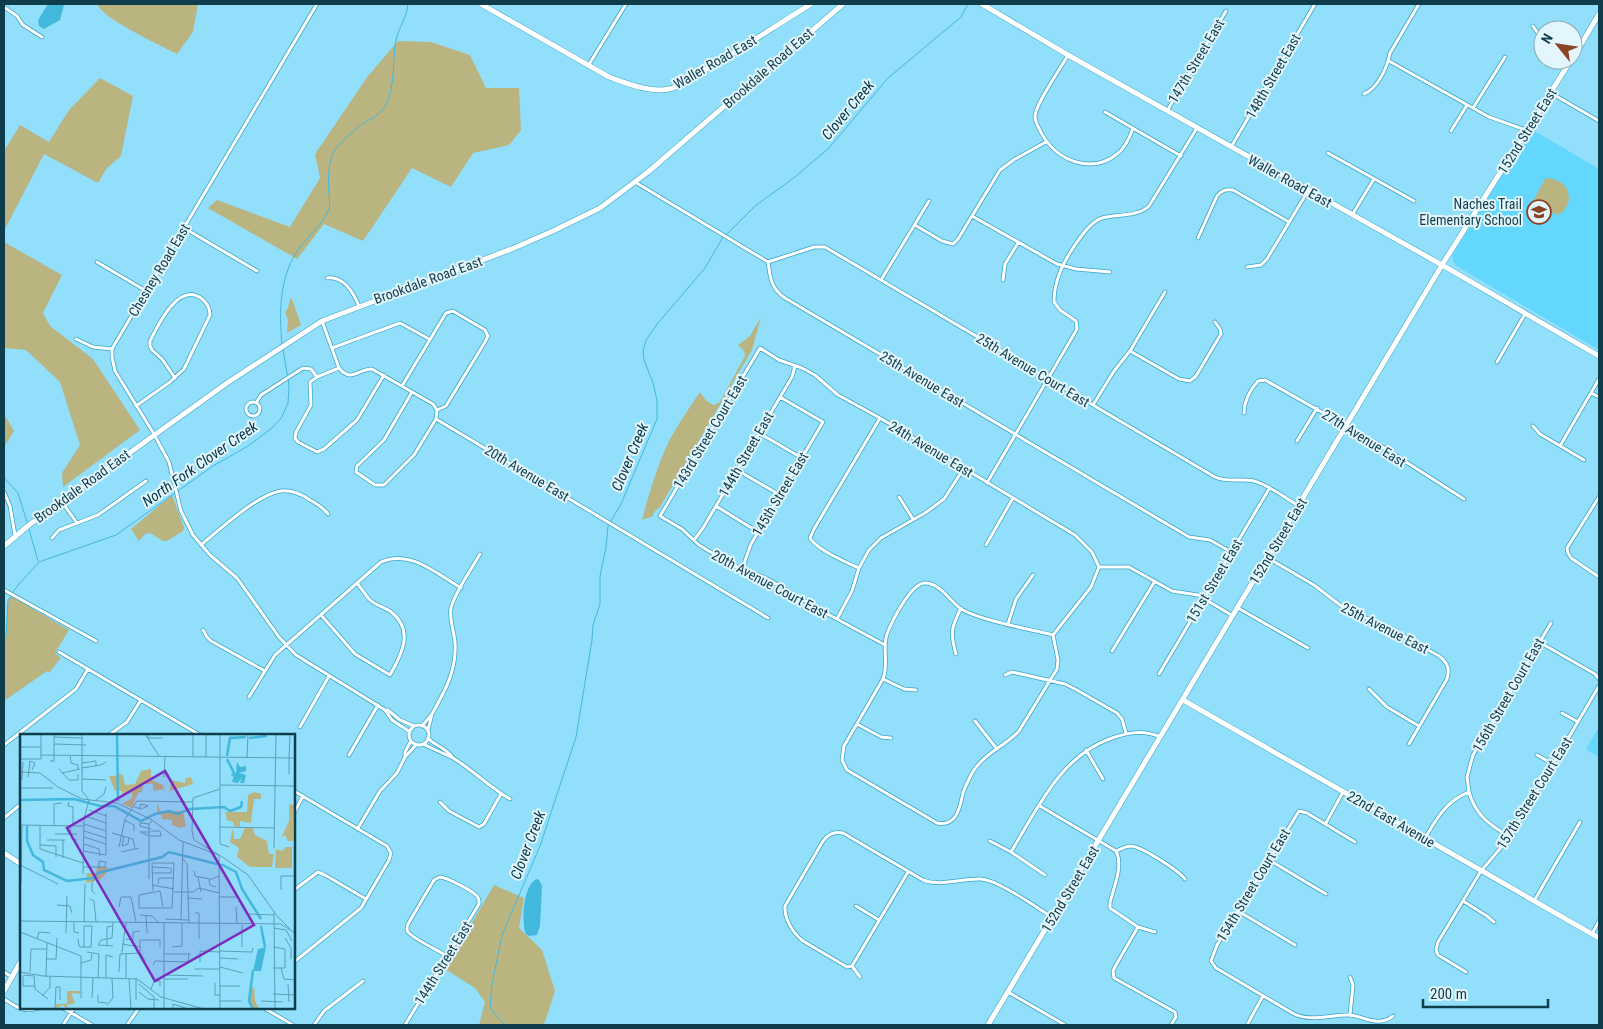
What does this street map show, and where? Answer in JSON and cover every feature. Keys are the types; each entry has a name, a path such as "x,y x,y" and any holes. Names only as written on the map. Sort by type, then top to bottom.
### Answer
{"main road":[{"name":"Waller Road East","path":"480,4 609,77 654,89 669,89 688,80 811,4"},
{"name":"Brookdale Road East","path":"4,546 15,535 154,434 232,379 322,321 484,260 553,231 600,208 635,182 843,4"},
{"name":"Waller Road East","path":"982,4 1166,111 1442,265 1599,356"},
{"name":"152nd Street East","path":"1583,40 1599,14"},
{"name":"152nd Street East","path":"988,1025 1442,265 1565,70"},
{"name":"22nd East Avenue","path":"1183,700 1599,938"},
{"path":"4,853 20,863"},
{"path":"4,991 20,963"}],"street":[{"name":"Chesney Road East","path":"112,349 317,4"},
{"path":"588,66 626,4"},
{"name":"148th Street East","path":"1231,147 1315,4"},
{"path":"1364,94 1373,88 1389,61 1390,53 1419,4"},
{"path":"4,7 17,16 23,25 42,37"},
{"name":"147th Street East","path":"1166,111 1226,11"},
{"path":"1068,55 1036,111 1035,120 1046,142 1072,162 1082,164 1097,162 1113,157 1120,151 1133,128"},
{"path":"1473,108 1505,57"},
{"path":"1389,61 1503,124 1527,131"},
{"path":"1551,93 1599,121"},
{"path":"1451,131 1467,105"},
{"path":"1104,112 1181,156"},
{"path":"987,483 1076,329 1077,324 1074,319 1060,310 1054,302 1059,275 1063,266 1085,230 1095,220 1146,210 1153,202 1197,128"},
{"path":"915,225 947,244 953,244 1000,170 1015,158 1046,142"},
{"path":"1328,154 1414,202"},
{"path":"1352,215 1374,179"},
{"path":"635,182 768,262"},
{"path":"1198,238 1217,196 1224,190 1233,190 1289,222"},
{"path":"1247,267 1264,263 1308,190"},
{"path":"881,280 928,201"},
{"path":"972,216 1018,243 1063,266 1110,272"},
{"path":"184,228 257,271"},
{"path":"1003,280 1005,264 1018,243"},
{"name":"25th Avenue Court East","path":"768,262 821,246 1215,477 1230,481 1260,483 1299,506"},
{"path":"97,262 146,292"},
{"name":"25th Avenue East","path":"768,262 773,286 780,295 1189,537 1210,540 1231,552"},
{"path":"327,278 336,278 345,284 359,306"},
{"path":"1093,405 1114,371 1130,352 1165,292"},
{"path":"136,406 175,378 187,366 210,315 205,302 197,296 184,295 175,301 150,345 175,378"},
{"path":"402,386 444,315 453,311 484,330 488,336 486,342 446,406 437,410"},
{"path":"1496,362 1526,314"},
{"path":"322,321 339,368 347,375 370,368 384,375 433,404 437,410 436,419 409,462 384,485 375,485 356,472 359,464 384,440 412,392"},
{"path":"1130,352 1179,379 1188,381 1196,376 1221,334 1220,328 1215,322"},
{"path":"332,348 400,323 430,339"},
{"path":"76,339 93,348 112,349 115,371 169,462 185,519 210,555 237,578 286,644 302,660 385,710 388,710 400,720 414,726 422,726 428,731"},
{"name":"24th Avenue East","path":"760,348 779,360 815,374 838,395 1074,534 1088,547 1096,559 1099,568"},
{"name":"143rd Street Court East","path":"660,516 760,348"},
{"name":"144th Street East","path":"694,540 792,377 795,366"},
{"path":"256,403 262,395 303,368 311,369 317,377"},
{"path":"339,368 310,382 311,405 296,432 295,438 316,452 329,446 357,420 384,375"},
{"name":"27th Avenue East","path":"1244,413 1244,405 1249,394 1262,379 1317,408 1464,500"},
{"path":"1560,446 1599,379"},
{"path":"1591,393 1599,397"},
{"name":"145th Street East","path":"742,569 748,550 823,422 780,397"},
{"path":"256,403 260,408 259,413 256,416 249,415 246,409 247,404 256,403"},
{"path":"1297,441 1317,408"},
{"path":"859,568 814,544 810,538 880,418"},
{"name":"20th Avenue East","path":"436,419 768,618"},
{"path":"1534,426 1540,434 1584,460"},
{"path":"759,433 802,458"},
{"path":"837,619 852,591 864,557 876,543 944,499 964,468"},
{"path":"737,470 780,495"},
{"path":"52,538 59,530 98,515 146,481"},
{"name":"151st Street East","path":"1159,674 1270,489"},
{"path":"201,544 242,511 276,492 287,491 297,493 322,507 328,514"},
{"path":"4,492 10,506 15,535"},
{"path":"899,497 914,519"},
{"path":"1599,497 1568,548 1571,558 1599,577"},
{"path":"986,545 1013,498"},
{"path":"62,501 78,523"},
{"path":"716,506 758,532"},
{"name":"20th Avenue Court East","path":"660,516 682,529 699,545 732,565 766,578 885,645"},
{"path":"422,726 432,714 449,681 454,666 455,645 450,614 452,603 480,554"},
{"path":"249,697 275,655 381,562 404,558 416,562 461,588"},
{"name":"25th Avenue East","path":"1268,558 1314,585 1344,608 1383,625 1439,656 1446,662 1448,667 1447,679 1419,726"},
{"path":"1054,634 982,617 961,608 933,585 924,583 912,588 890,627 885,645 886,667 883,679 844,746 842,760 845,767 858,777 934,822 942,824 951,821 959,811 965,787 974,770 1019,731 1051,681 1058,665 1054,634 1091,587 1099,568 1129,566 1177,593 1191,593 1204,598 1233,616"},
{"path":"1008,624 1016,599 1033,575"},
{"path":"1112,651 1155,581"},
{"path":"321,615 355,654 390,675 404,649 405,639 402,627 393,614 370,599 357,583"},
{"path":"4,590 96,641"},
{"path":"956,654 951,638 951,630 961,608"},
{"path":"1238,608 1308,648"},
{"name":"156th Street Court East","path":"1469,792 1467,777 1473,755 1551,623"},
{"path":"203,630 211,641 265,671"},
{"path":"1539,642 1595,674 1599,679"},
{"path":"59,652 198,734"},
{"path":"4,745 76,689 88,669"},
{"path":"1005,675 1012,672 1075,689 1117,713 1122,719 1126,733"},
{"path":"300,727 329,676"},
{"path":"883,679 904,690 916,690"},
{"name":"157th Street Court East","path":"1466,972 1441,957 1436,950 1441,937 1481,871 1510,837 1599,686"},
{"path":"1369,689 1388,707 1419,726 1410,744"},
{"path":"110,734 127,722 140,700"},
{"path":"349,755 378,705"},
{"path":"385,710 392,720 410,732"},
{"path":"1562,712 1578,722"},
{"path":"423,744 428,738 432,714"},
{"path":"975,721 997,749"},
{"path":"857,724 881,737 891,738"},
{"path":"405,757 405,752 411,741 410,732 414,726"},
{"path":"1011,852 1062,772 1086,750 1126,733 1146,732 1161,737"},
{"path":"428,738 451,754 453,758"},
{"path":"411,741 416,745"},
{"path":"358,828 380,791 397,773 405,757 416,745 423,744 453,758 510,799"},
{"path":"1086,750 1103,780"},
{"path":"1537,755 1553,764"},
{"path":"295,791 387,846 391,853 389,860 356,913 295,961"},
{"path":"1344,792 1326,823 1355,842"},
{"path":"1425,838 1447,805 1469,792 1473,805 1486,822 1510,837"},
{"path":"440,802 449,812 479,827 484,824 501,794"},
{"path":"295,811 303,796"},
{"path":"4,818 20,805"},
{"path":"1040,806 1116,851 1119,866 1110,906 1138,927 1155,932"},
{"name":"154th Street Court East","path":"1263,996 1216,968 1210,961 1217,945 1299,811 1307,812 1326,823"},
{"path":"1534,901 1580,822"},
{"path":"908,872 852,966 847,968 800,939 786,920 785,906 823,841 831,834 837,832 928,882 984,879 1053,917"},
{"path":"990,841 1011,852 1045,875"},
{"path":"1116,851 1127,847 1136,847 1177,870 1185,879"},
{"path":"1269,860 1326,894"},
{"path":"295,889 314,874 322,873 366,899"},
{"name":"144th Street East","path":"405,1025 478,906 479,900 476,895 449,880 438,877 434,880 408,924 407,929 408,932 447,956"},
{"path":"1463,901 1494,922"},
{"path":"856,906 878,920"},
{"path":"1238,911 1295,945"},
{"path":"1592,934 1599,921"},
{"path":"1138,927 1113,971 1114,978 1175,1012 1175,1019 1171,1025"},
{"path":"852,966 860,978"},
{"path":"4,972 12,977"},
{"path":"1350,977 1353,985 1350,1015"},
{"path":"314,1025 324,1011 363,981"},
{"path":"1008,992 1065,1025"},
{"path":"1247,1025 1263,996 1296,1015 1312,1019 1350,1015 1374,1023 1389,1020 1393,1016"},
{"path":"4,999 20,1008"},
{"path":"65,1009 92,1025"},
{"path":"63,1025 73,1009"},
{"path":"128,1025 138,1009"},
{"path":"266,1009 293,1025"},
{"path":"1311,1025 1312,1019"}],"shaded area":[{"path":"48,4 64,5 60,20 44,29 39,26 38,20"},
{"path":"97,4 198,4 193,32 177,54 120,24 101,10"},
{"path":"398,41 431,42 470,55 486,88 519,88 521,130 509,145 473,153 451,187 412,168 363,241 324,224 297,259 208,208 217,200 290,227 320,178 315,154 368,76"},
{"path":"100,78 133,96 121,156 107,168 98,183 44,154 4,231 4,151 20,125 49,142 69,110"},
{"name":"Naches Trail Elementary School","path":"1531,129 1599,169 1599,350 1455,265 1452,256"},
{"path":"1545,179 1557,180 1562,184 1567,189 1569,197 1567,206 1557,215 1533,203"},
{"path":"4,242 62,275 43,313 50,326 93,359 140,430 63,487 62,473 80,445 60,382 26,350 4,348"},
{"path":"290,299 292,299 301,325 287,333 288,320 285,313"},
{"path":"761,317 752,350 660,507 654,512 653,516 642,520 661,460 676,428 700,392 711,404 714,405 720,402 745,356 744,351 738,345 750,336"},
{"path":"4,414 14,431 4,447"},
{"path":"172,495 184,527 183,531 167,541 163,541 150,533 145,534 139,541 131,529"},
{"path":"11,596 69,630 55,653 61,658 49,673 47,671 4,701 4,639 6,636 8,600"},
{"path":"1599,727 1599,757 1586,749"},
{"path":"537,879 542,886 540,926 537,935 529,936 524,928 524,904 532,882"},
{"path":"494,885 524,898 519,928 542,950 555,991 545,1022 542,1025 479,1025 485,1002 475,988 445,969"}],"waterway":[{"name":"North Fork Clover Creek","path":"282,345 282,294 288,269 300,247 323,220 329,209 329,171 334,151 355,130 377,115 384,108 388,100 391,90 396,40 408,4"},
{"name":"Clover Creek","path":"726,235 755,206 795,177 829,148 888,78 961,17 968,4"},
{"name":"Clover Creek","path":"506,1025 490,1008 492,984 502,935 540,846 576,737 593,625 600,604 600,576 608,526 621,504 657,419 657,400 644,360 643,351 646,340 705,268 723,237"},
{"name":"North Fork Clover Creek","path":"13,592 39,562 116,535 213,466 248,446 272,428 282,417 288,403 289,385 283,349"},
{"path":"4,478 18,493 28,525"},
{"path":"29,529 38,561"},
{"name":"North Fork Clover Creek","path":"4,639 6,636 8,600 11,596"}],"place":[{"name":"Naches Trail Elementary School","path":"1539,212"}]}
